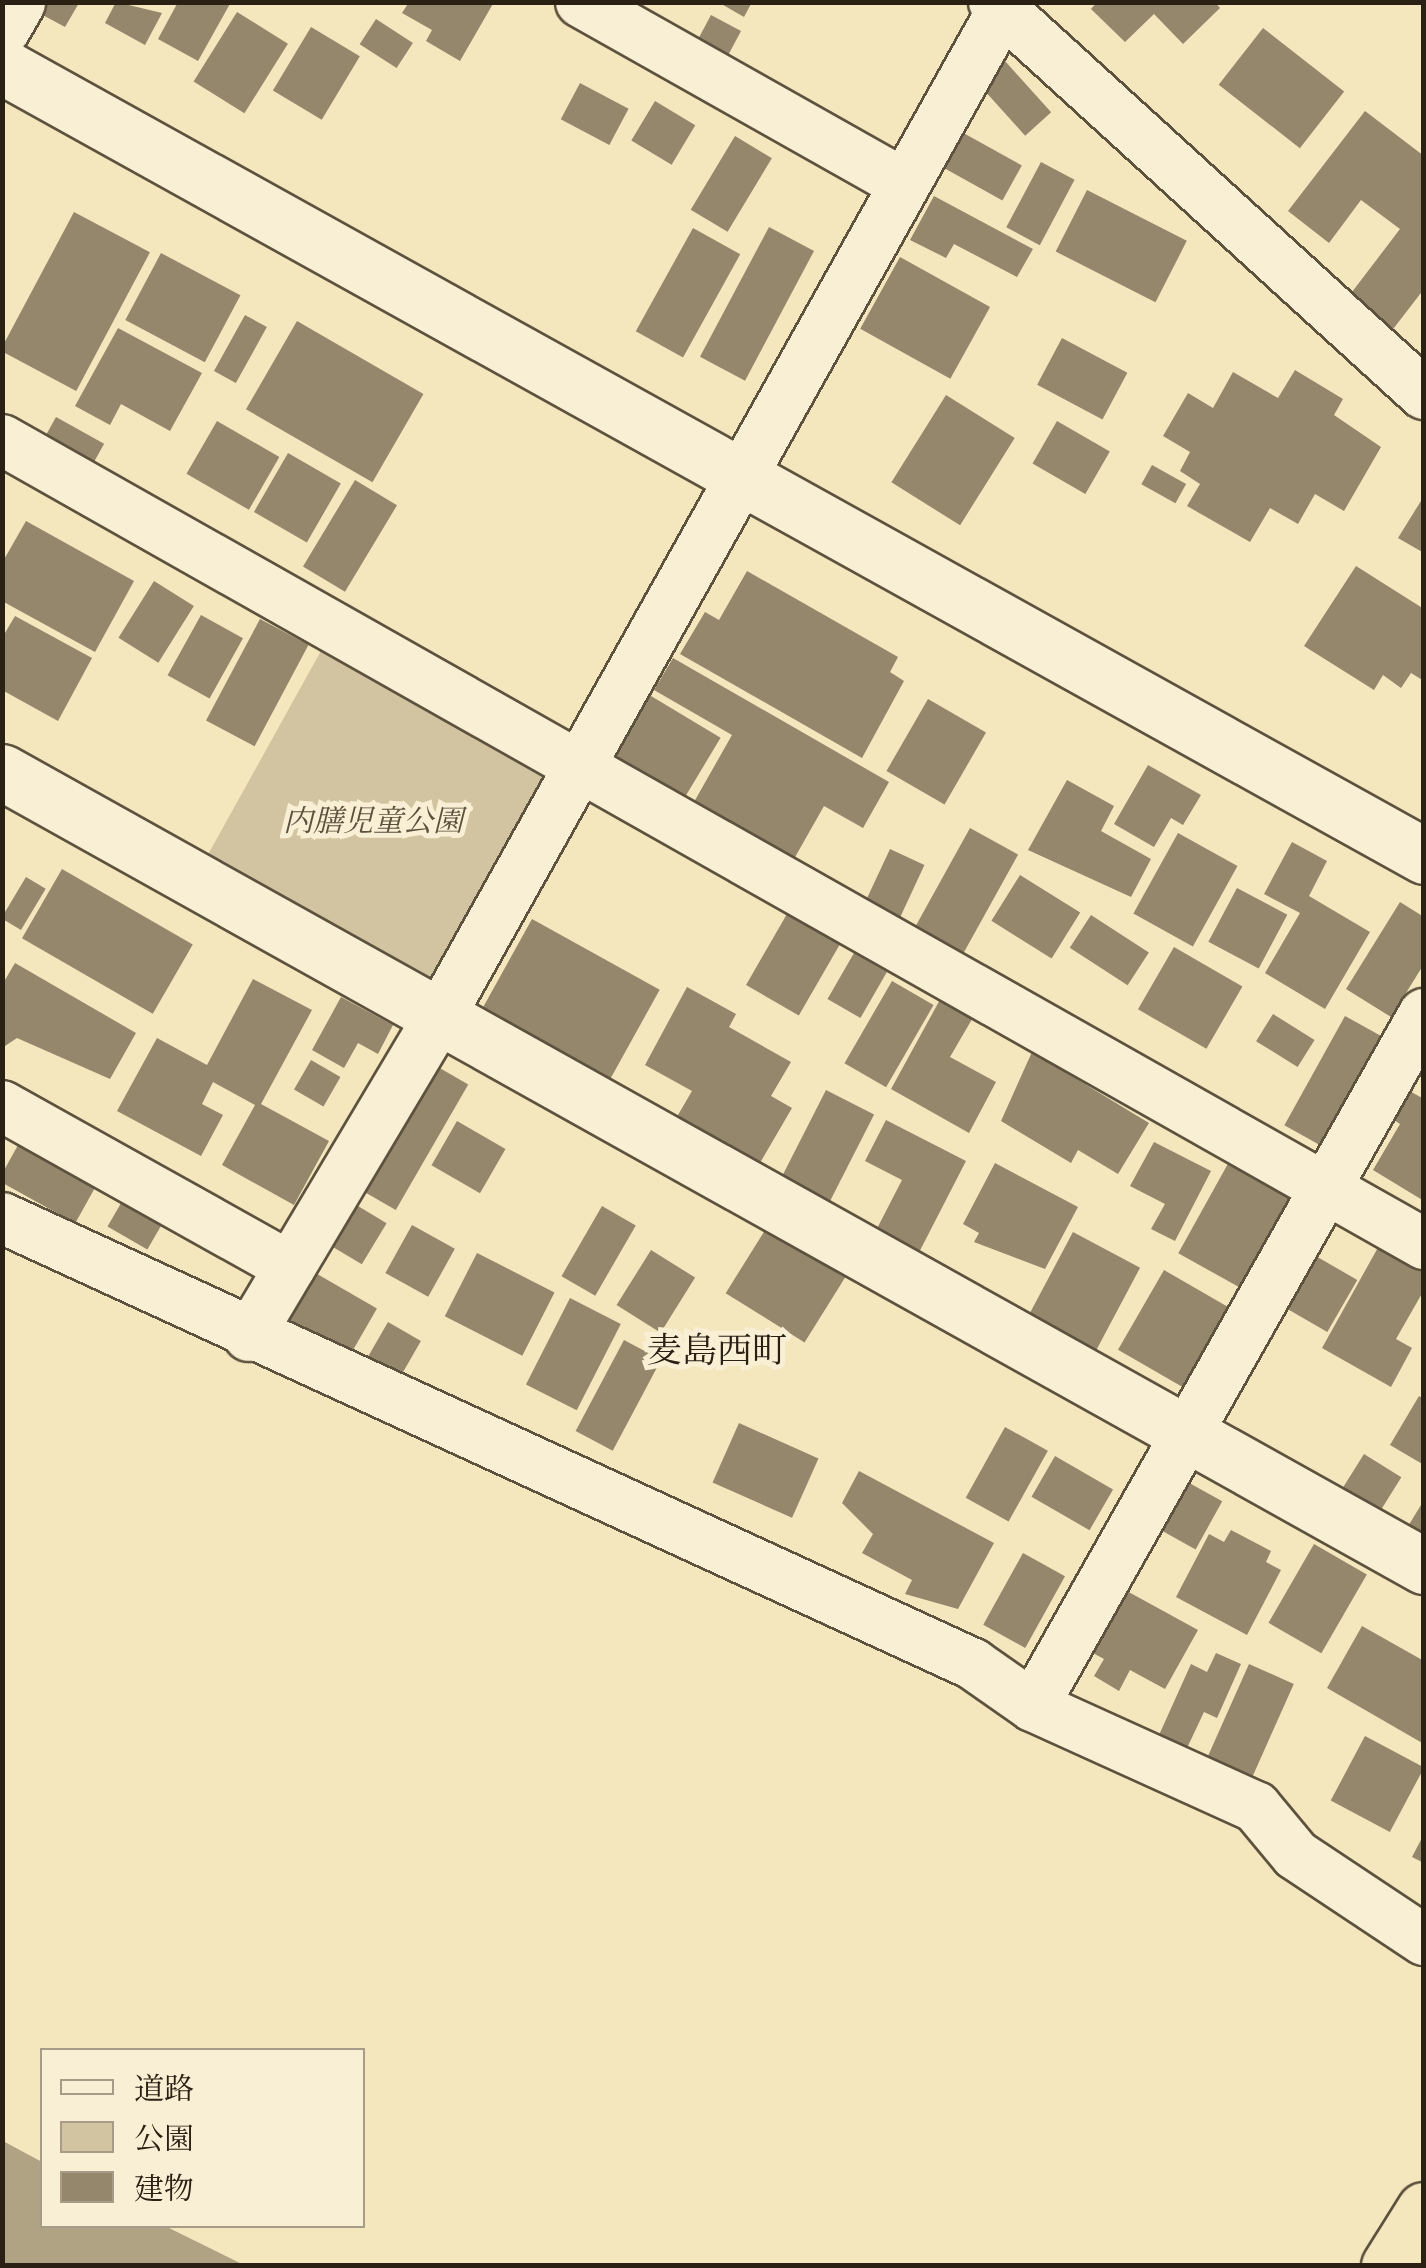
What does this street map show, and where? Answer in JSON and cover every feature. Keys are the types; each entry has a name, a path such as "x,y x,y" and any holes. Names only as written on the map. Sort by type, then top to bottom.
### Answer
{"highway":[{"path":"1389,2266 1424,2210"}],"street":[{"path":"2,28 16,2"},
{"path":"581,2 902,183"},
{"path":"250,1336 440,1016 582,764 740,470 998,7 1424,394"},
{"path":"2,66 740,470 1424,856"},
{"path":"2,440 582,764 1424,1244"},
{"path":"2,772 1424,1566"},
{"path":"1033,1706 1424,1014"},
{"path":"2,1106 290,1266"},
{"path":"2,1218 250,1336 972,1664 1033,1706 1256,1807 1296,1855 1424,1940"}],"green space":[{"name":"内膳児童公園","path":"322,649 547,774 421,1000 196,876"}],"shaded area":[{"path":"3,2141 40,2161 40,2228 169,2228 244,2265 3,2265"}],"building":[{"path":"116,2 162,13 145,45 105,23"},
{"path":"178,2 231,2 198,61 158,39"},
{"path":"409,2 494,2 460,61 426,41 432,30 402,13"},
{"path":"718,2 752,2 744,17"},
{"path":"1097,2 1215,2 1220,8 1183,44 1154,14 1125,42 1091,9"},
{"path":"45,3 79,3 65,27 39,13"},
{"path":"237,12 288,44 244,113 194,82"},
{"path":"711,15 741,31 720,70 690,54"},
{"path":"376,19 413,43 397,68 360,44"},
{"path":"311,27 360,56 322,120 273,90"},
{"path":"1263,28 1344,91 1300,148 1219,85"},
{"path":"1005,61 1051,112 1025,136 979,84"},
{"path":"580,83 629,109 609,145 561,119"},
{"path":"655,101 695,125 672,165 631,140"},
{"path":"1365,111 1424,156 1424,289 1380,346 1336,313 1400,229 1361,200 1329,243 1288,211"},
{"path":"958,130 1022,165 1002,200 939,165"},
{"path":"735,136 772,158 728,232 691,210"},
{"path":"1041,162 1075,180 1040,245 1006,227"},
{"path":"1087,190 1187,241 1155,302 1056,251"},
{"path":"934,196 1033,249 1017,277 954,244 946,258 910,240"},
{"path":"74,212 150,252 76,391 2,352"},
{"path":"769,227 814,251 745,381 700,357"},
{"path":"693,228 740,254 683,357 636,331"},
{"path":"161,253 240,295 205,362 125,320"},
{"path":"900,257 990,307 950,379 860,329"},
{"path":"245,315 267,327 236,383 214,371"},
{"path":"297,321 423,394 372,482 246,409"},
{"path":"118,328 202,373 170,431 121,404 110,425 75,406"},
{"path":"1062,338 1127,373 1102,420 1037,385"},
{"path":"1295,370 1343,399 1334,415 1381,447 1344,511 1315,494 1298,524 1270,508 1250,542 1187,506 1200,484 1180,471 1190,452 1163,436 1188,393 1213,408 1233,372 1278,398"},
{"path":"946,395 1015,438 960,525 891,482"},
{"path":"56,417 104,444 87,475 39,448"},
{"path":"217,421 279,457 249,510 186,474"},
{"path":"1057,421 1110,451 1085,494 1032,463"},
{"path":"288,453 341,483 307,542 254,512"},
{"path":"1152,465 1186,484 1175,503 1141,484"},
{"path":"355,480 397,505 345,592 303,567"},
{"path":"1424,496 1424,553 1398,538"},
{"path":"26,521 134,581 95,652 2,601 2,563"},
{"path":"1356,566 1424,609 1424,681 1411,673 1401,688 1383,675 1374,690 1304,646"},
{"path":"747,571 898,657 890,672 904,681 862,758 680,654 705,612 719,620"},
{"path":"154,581 194,606 158,663 118,638"},
{"path":"201,615 243,638 210,699 168,675"},
{"path":"15,616 92,658 58,721 2,690 2,638"},
{"path":"260,619 309,645 255,746 206,721"},
{"path":"673,658 889,782 863,828 824,806 790,866 690,809 732,735 654,690"},
{"path":"646,693 721,738 681,803 607,758"},
{"path":"928,699 986,732 945,804 886,771"},
{"path":"1148,765 1201,795 1183,825 1171,818 1154,847 1114,824"},
{"path":"1067,780 1114,806 1101,831 1151,859 1131,897 1028,850"},
{"path":"970,828 1018,855 960,960 912,933"},
{"path":"1178,833 1237,866 1193,946 1133,913"},
{"path":"1292,842 1327,861 1309,896 1370,932 1325,1009 1265,973 1300,913 1264,894"},
{"path":"890,849 924,865 900,918 865,902"},
{"path":"62,869 193,944 153,1014 22,938"},
{"path":"1020,875 1080,913 1052,958 991,921"},
{"path":"26,877 46,889 21,930 2,917"},
{"path":"1237,888 1287,915 1259,969 1208,942"},
{"path":"1400,902 1424,917 1424,964 1391,1017 1346,989"},
{"path":"791,907 844,938 799,1015 746,985"},
{"path":"1091,915 1149,953 1128,985 1070,948"},
{"path":"532,919 660,990 608,1082 481,1012"},
{"path":"1174,947 1242,986 1206,1049 1138,1009"},
{"path":"854,953 887,972 860,1018 828,999"},
{"path":"15,963 136,1033 110,1079 17,1038 2,1048 2,985"},
{"path":"253,979 312,1010 261,1104 329,1141 294,1205 222,1165 255,1105 213,1082 202,1104 223,1115 201,1156 117,1111 157,1038 207,1065"},
{"path":"892,981 934,1005 886,1087 844,1063"},
{"path":"687,987 736,1014 729,1027 791,1062 771,1096 792,1108 753,1175 671,1127 692,1091 645,1065"},
{"path":"942,996 975,1014 950,1057 996,1082 969,1133 891,1089"},
{"path":"341,997 393,1025 378,1054 358,1043 344,1068 312,1050"},
{"path":"1273,1014 1315,1040 1298,1067 1256,1041"},
{"path":"1345,1016 1384,1038 1324,1147 1284,1125"},
{"path":"1032,1052 1149,1123 1118,1174 1078,1150 1071,1163 1001,1121"},
{"path":"311,1060 340,1077 323,1106 294,1089"},
{"path":"431,1063 468,1084 396,1210 358,1189"},
{"path":"1404,1088 1424,1099 1424,1201 1373,1170 1400,1124 1388,1116"},
{"path":"826,1090 874,1115 824,1213 776,1189"},
{"path":"886,1120 966,1161 911,1268 868,1246 902,1180 865,1161"},
{"path":"457,1121 505,1149 480,1193 432,1165"},
{"path":"23,1136 100,1179 75,1223 2,1183 2,1174"},
{"path":"1154,1142 1211,1171 1175,1241 1151,1229 1165,1204 1130,1186"},
{"path":"1235,1151 1303,1189 1246,1291 1178,1253"},
{"path":"995,1163 1078,1207 1045,1269 974,1242 979,1233 963,1224"},
{"path":"124,1198 164,1221 147,1250 108,1227"},
{"path":"348,1200 387,1223 362,1264 323,1241"},
{"path":"602,1206 636,1226 595,1296 562,1276"},
{"path":"412,1225 455,1249 428,1297 385,1273"},
{"path":"767,1227 846,1276 805,1342 726,1293"},
{"path":"1073,1232 1140,1268 1096,1351 1029,1315"},
{"path":"1385,1235 1424,1256 1424,1290 1396,1339 1412,1348 1391,1387 1322,1348"},
{"path":"651,1250 695,1278 661,1333 617,1305"},
{"path":"477,1253 555,1292 522,1356 445,1316"},
{"path":"1314,1255 1357,1280 1327,1332 1284,1307"},
{"path":"1164,1270 1230,1308 1184,1388 1118,1350"},
{"path":"312,1271 377,1308 345,1364 280,1326"},
{"path":"570,1298 621,1324 577,1410 526,1384"},
{"path":"388,1322 421,1341 394,1387 362,1368"},
{"path":"624,1340 661,1360 613,1451 576,1431"},
{"path":"1419,1396 1424,1399 1424,1465 1390,1445"},
{"path":"739,1423 818,1458 792,1518 713,1482"},
{"path":"1005,1427 1048,1451 1009,1522 966,1498"},
{"path":"1364,1454 1401,1477 1374,1521 1336,1498"},
{"path":"1055,1456 1113,1490 1090,1530 1032,1497"},
{"path":"859,1471 994,1543 958,1609 905,1594 912,1580 862,1553 873,1534 842,1503"},
{"path":"1182,1479 1222,1501 1196,1549 1155,1527"},
{"path":"1424,1500 1424,1538 1407,1528"},
{"path":"1231,1530 1271,1551 1266,1562 1281,1570 1247,1635 1176,1597 1209,1534 1224,1542"},
{"path":"1314,1544 1367,1574 1321,1653 1268,1623"},
{"path":"1023,1553 1065,1576 1025,1648 983,1625"},
{"path":"1125,1590 1198,1630 1165,1689 1130,1670 1119,1691 1094,1676 1104,1659 1091,1652"},
{"path":"1362,1626 1424,1661 1424,1744 1327,1688"},
{"path":"1216,1653 1241,1664 1217,1718 1204,1712 1187,1748 1159,1735 1191,1664 1207,1672"},
{"path":"1249,1664 1294,1684 1249,1784 1205,1764"},
{"path":"1365,1736 1424,1767 1390,1832 1331,1800"},
{"path":"1424,1834 1424,1863 1412,1857"}],"district":[{"name":"麦島西町","path":"717,1353"}]}
